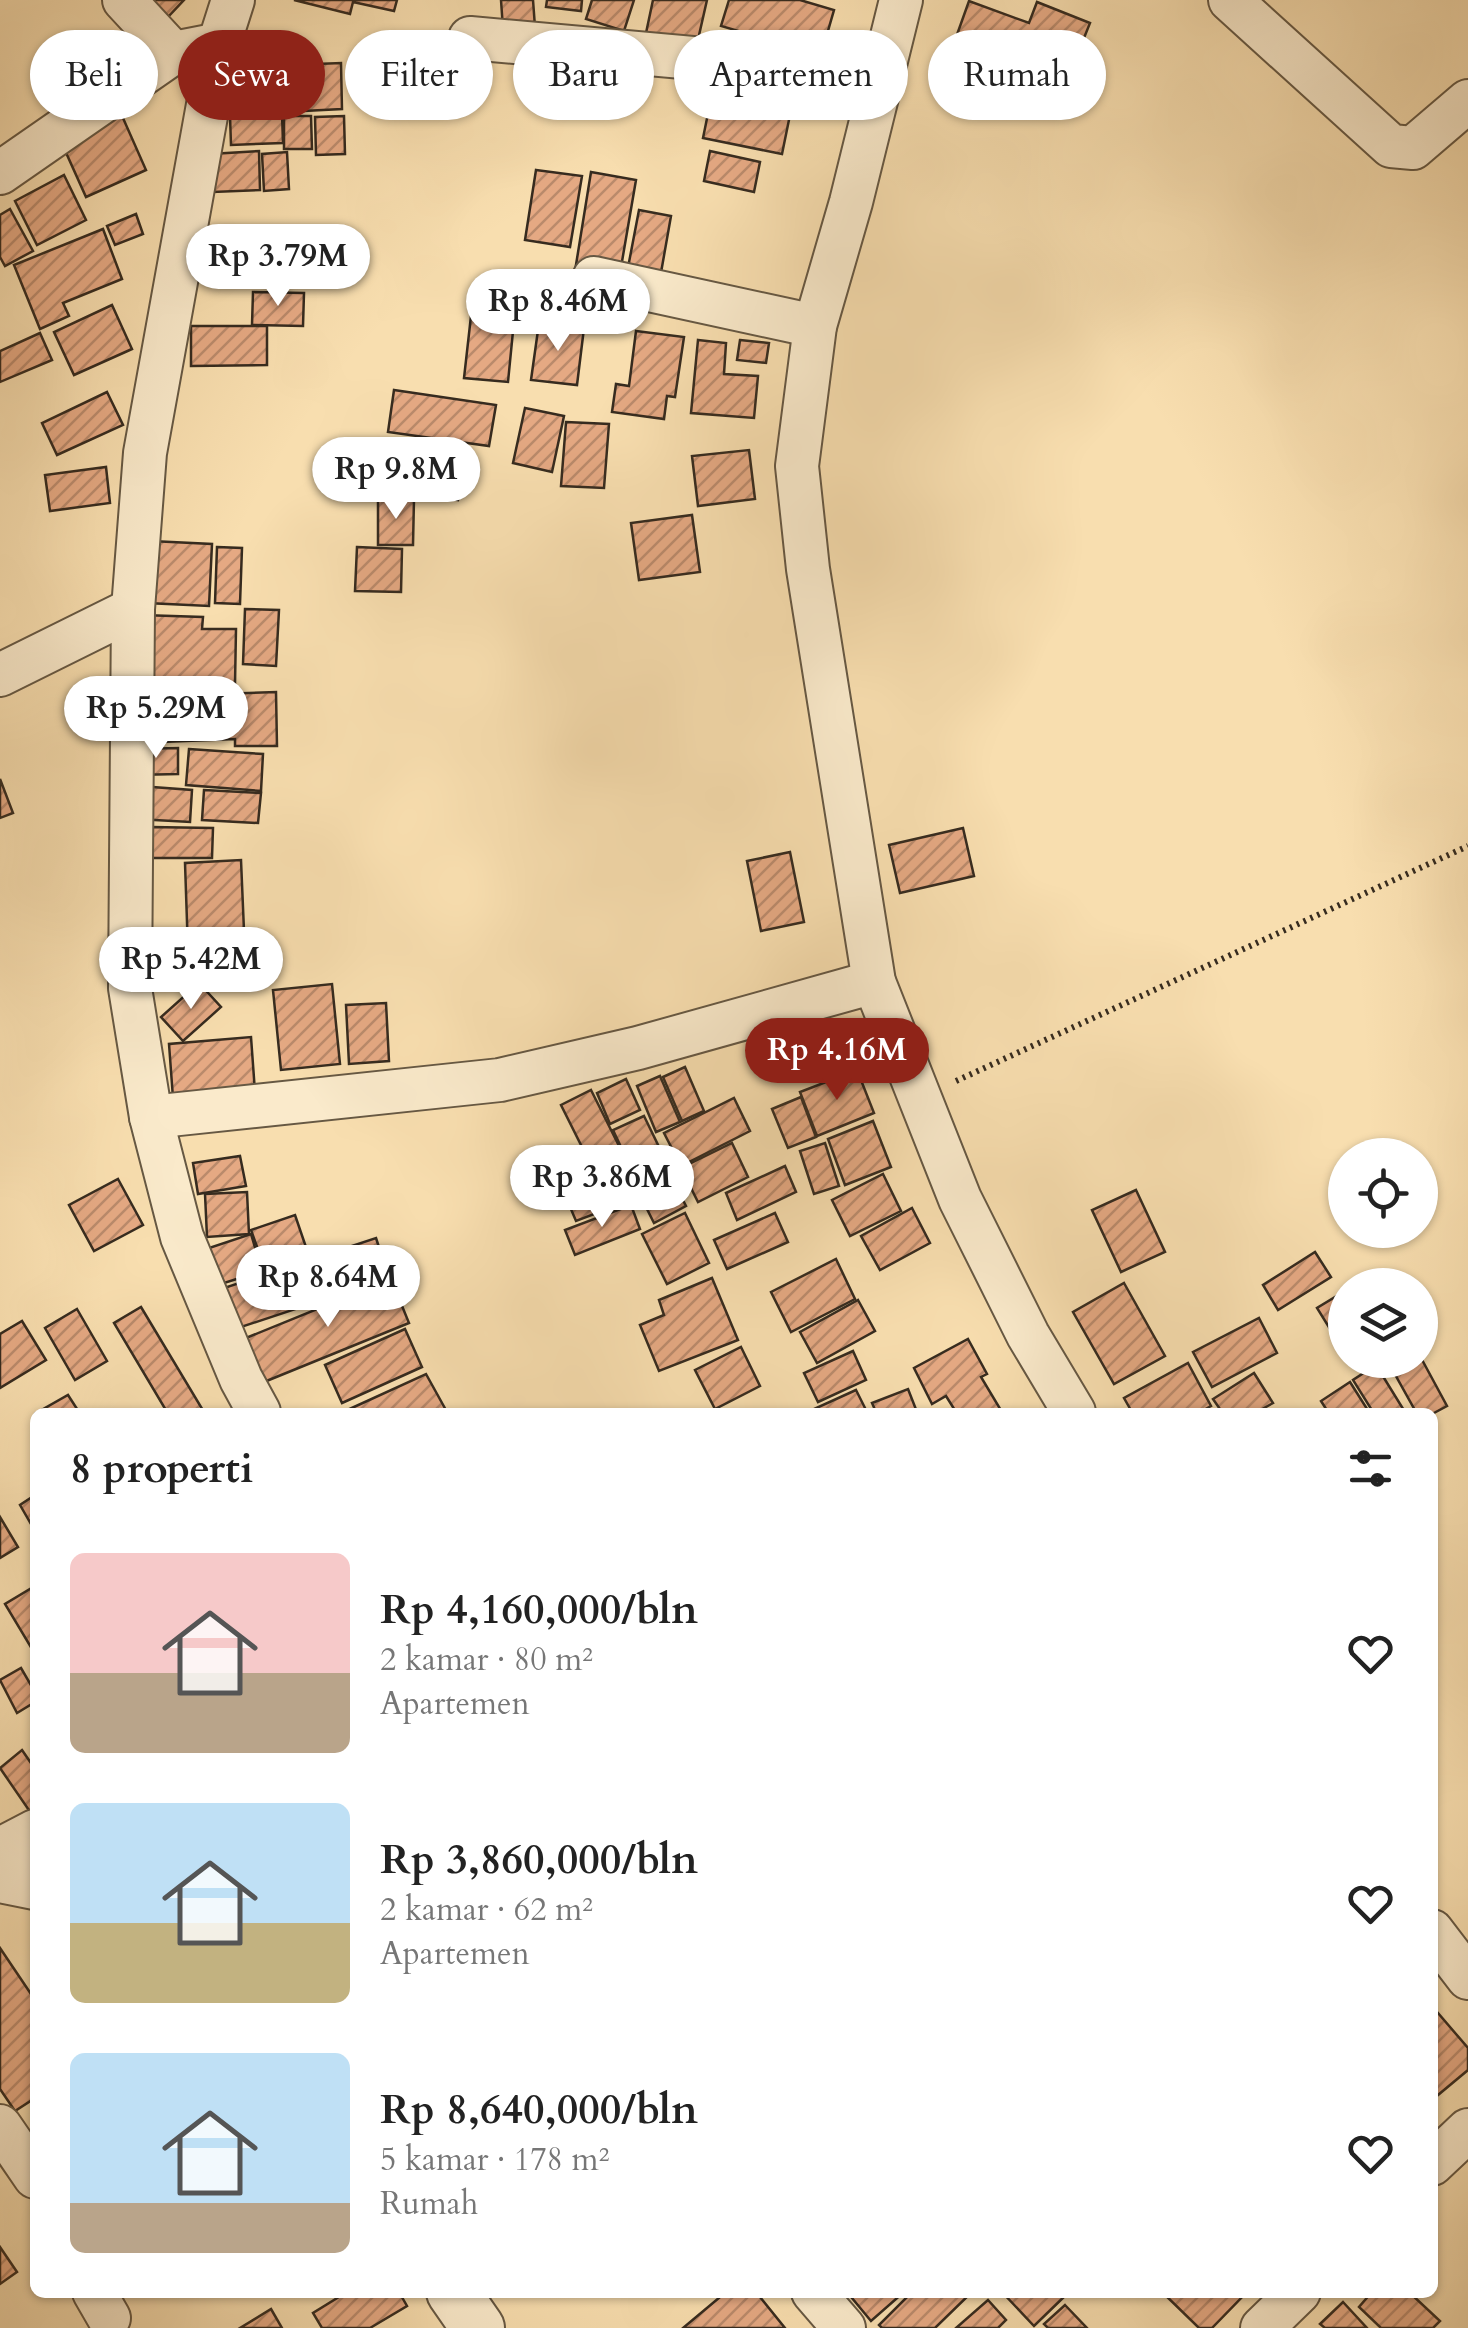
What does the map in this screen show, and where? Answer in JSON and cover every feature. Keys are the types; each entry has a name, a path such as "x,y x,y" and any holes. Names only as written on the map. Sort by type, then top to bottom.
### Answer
{"street":[{"path":"124,0 173,53"},
{"path":"224,30 233,0"},
{"path":"894,30 902,0"},
{"path":"1230,0 1391,146 1413,148 1468,101"},
{"path":"493,40 674,56"},
{"path":"0,173 178,52"},
{"path":"206,120 145,453 133,609 130,988 151,1116 182,1237 240,1379 257,1408"},
{"path":"872,120 815,326 797,466 808,568 874,982 960,1199 1028,1335 1072,1408"},
{"path":"594,278 815,326"},
{"path":"0,675 133,609"},
{"path":"151,1116 500,1080 638,1048 874,982"},
{"path":"0,1849 30,1834"},
{"path":"0,1876 30,1881"},
{"path":"1438,1939 1468,1978"},
{"path":"0,2126 30,2170"},
{"path":"1438,2158 1468,2130"},
{"path":"457,2298 478,2328"},
{"path":"818,2298 844,2328"},
{"path":"1262,2328 1293,2298"}],"path":[{"path":"919,1096 1001,1062 1468,846"}],"building":[{"path":"147,0 184,0 167,18"},
{"path":"294,0 397,0 394,11 353,2 350,14"},
{"path":"501,0 533,0 535,27 503,29"},
{"path":"547,0 582,0 581,11 546,7"},
{"path":"592,0 634,0 624,30 586,19"},
{"path":"653,0 707,0 700,30 674,30 674,39 647,30"},
{"path":"729,0 800,0 834,10 828,30 735,30 721,26"},
{"path":"969,1 1029,23 1037,2 1090,23 1087,30 959,30"},
{"path":"341,63 342,109 325,110 325,64"},
{"path":"344,116 345,154 316,155 315,120 325,120 325,117"},
{"path":"95,120 124,120 146,170 86,197 59,137"},
{"path":"230,120 282,120 283,143 231,145"},
{"path":"284,120 311,120 312,149 284,149"},
{"path":"707,120 789,120 782,154 703,138"},
{"path":"259,151 260,190 213,192 211,154"},
{"path":"710,151 760,162 754,192 704,181"},
{"path":"287,152 289,189 264,191 262,154"},
{"path":"536,170 582,176 570,247 525,240"},
{"path":"591,172 636,180 619,279 575,271"},
{"path":"64,175 86,220 37,245 15,201"},
{"path":"10,209 33,251 5,266 0,257 0,215"},
{"path":"639,210 671,216 659,284 626,278"},
{"path":"136,214 143,234 115,245 107,226"},
{"path":"103,229 122,279 63,303 69,316 40,329 14,265"},
{"path":"253,292 304,293 303,326 252,325"},
{"path":"112,305 132,349 74,375 54,332"},
{"path":"471,316 514,321 508,382 464,378"},
{"path":"539,323 584,328 577,385 531,380"},
{"path":"191,326 267,326 267,365 191,366"},
{"path":"636,331 684,337 675,397 667,396 664,419 612,412 616,384 629,386"},
{"path":"40,333 52,360 0,382 0,351"},
{"path":"698,340 726,343 724,374 758,376 754,418 691,413"},
{"path":"740,340 769,343 766,363 737,360"},
{"path":"394,390 496,405 489,446 388,432"},
{"path":"107,392 123,425 57,455 42,423"},
{"path":"525,408 564,416 552,472 513,463"},
{"path":"566,422 609,424 604,488 561,486"},
{"path":"414,440 467,448 458,500 406,492"},
{"path":"749,450 755,499 698,506 692,456"},
{"path":"106,467 110,503 50,511 45,475"},
{"path":"378,499 414,499 413,545 378,545"},
{"path":"692,515 700,572 639,580 631,523"},
{"path":"151,541 212,544 209,606 147,603"},
{"path":"217,547 242,548 240,604 215,603"},
{"path":"357,547 402,549 401,592 355,591"},
{"path":"245,609 279,610 276,666 243,664"},
{"path":"141,615 203,617 202,629 236,629 235,684 139,683"},
{"path":"276,692 277,746 235,746 235,739 162,742 161,696"},
{"path":"178,748 178,774 135,775 134,749"},
{"path":"189,749 263,754 261,791 186,785"},
{"path":"0,779 13,813 0,818"},
{"path":"139,786 192,790 190,822 137,819"},
{"path":"204,790 261,793 258,823 202,820"},
{"path":"150,827 213,828 212,858 150,858"},
{"path":"963,828 974,876 900,893 889,845"},
{"path":"790,852 804,922 761,931 747,861"},
{"path":"241,860 246,978 189,981 185,863"},
{"path":"199,983 221,1007 183,1041 161,1017"},
{"path":"332,984 340,1064 281,1070 273,990"},
{"path":"386,1003 389,1061 349,1064 346,1005"},
{"path":"251,1037 255,1092 173,1098 169,1044"},
{"path":"685,1067 704,1111 682,1121 663,1077"},
{"path":"857,1070 874,1113 817,1136 800,1092"},
{"path":"660,1076 680,1122 656,1132 637,1086"},
{"path":"626,1079 640,1110 610,1124 597,1093"},
{"path":"591,1090 620,1148 590,1163 561,1105"},
{"path":"801,1097 816,1137 788,1148 772,1109"},
{"path":"734,1098 750,1131 681,1166 664,1133"},
{"path":"644,1116 660,1149 629,1164 613,1130"},
{"path":"873,1121 891,1167 845,1185 828,1139"},
{"path":"732,1143 748,1177 698,1202 681,1168"},
{"path":"825,1143 839,1186 814,1194 800,1151"},
{"path":"240,1156 246,1186 198,1194 193,1163"},
{"path":"623,1165 634,1197 612,1205 601,1173"},
{"path":"785,1166 796,1192 737,1220 726,1193"},
{"path":"593,1167 610,1208 576,1221 559,1181"},
{"path":"883,1174 901,1211 850,1236 832,1200"},
{"path":"118,1179 143,1225 94,1251 69,1205"},
{"path":"672,1179 686,1206 654,1223 640,1195"},
{"path":"1136,1190 1165,1252 1121,1272 1092,1210"},
{"path":"247,1192 249,1234 207,1237 205,1194"},
{"path":"631,1205 640,1229 575,1255 565,1230"},
{"path":"912,1208 930,1243 880,1270 861,1236"},
{"path":"685,1213 709,1263 667,1284 642,1234"},
{"path":"775,1213 788,1242 727,1269 714,1240"},
{"path":"295,1215 308,1253 265,1269 251,1230"},
{"path":"251,1234 262,1271 221,1284 209,1248"},
{"path":"376,1238 389,1278 235,1329 221,1289"},
{"path":"1315,1252 1328,1272 1328,1279 1278,1310 1263,1285"},
{"path":"836,1259 855,1299 791,1332 771,1292"},
{"path":"712,1278 738,1340 659,1371 640,1325 664,1315 659,1300"},
{"path":"391,1279 409,1323 264,1382 246,1338"},
{"path":"1124,1283 1165,1356 1114,1384 1073,1312"},
{"path":"858,1300 875,1331 817,1363 800,1332"},
{"path":"1328,1301 1328,1326 1317,1308"},
{"path":"141,1307 202,1408 165,1408 114,1323"},
{"path":"77,1309 107,1361 75,1380 45,1328"},
{"path":"1259,1318 1277,1353 1212,1387 1193,1352"},
{"path":"22,1321 46,1360 0,1388 0,1334"},
{"path":"405,1329 422,1367 342,1403 325,1365"},
{"path":"968,1339 987,1374 981,1377 1000,1408 954,1408 946,1396 932,1404 914,1368"},
{"path":"741,1347 760,1386 714,1408 695,1370"},
{"path":"853,1351 866,1380 818,1402 804,1373"},
{"path":"1188,1363 1211,1406 1130,1408 1124,1398"},
{"path":"1254,1373 1273,1403 1264,1408 1219,1408 1213,1399"},
{"path":"426,1374 445,1408 352,1408"},
{"path":"1356,1378 1384,1378 1403,1408 1370,1408 1353,1380"},
{"path":"1397,1378 1432,1378 1447,1406 1438,1411 1414,1408"},
{"path":"1350,1382 1366,1408 1325,1408 1321,1401"},
{"path":"908,1389 915,1408 874,1408 872,1403"},
{"path":"856,1390 865,1408 816,1408"},
{"path":"68,1395 76,1408 45,1408"},
{"path":"30,1498 30,1522 20,1505"},
{"path":"0,1517 18,1547 0,1558"},
{"path":"30,1589 30,1646 5,1604"},
{"path":"21,1668 30,1683 30,1705 17,1713 0,1680"},
{"path":"22,1750 30,1762 30,1812 0,1768"},
{"path":"0,1948 30,1993 30,2101 15,2111 0,2089"},
{"path":"1438,2013 1468,2048 1468,2070 1438,2095"},
{"path":"0,2247 17,2272 0,2284"},
{"path":"337,2298 402,2298 407,2306 370,2328 322,2328 313,2313"},
{"path":"719,2298 761,2298 785,2328 683,2328"},
{"path":"852,2298 897,2298 871,2321"},
{"path":"906,2298 966,2298 935,2328 879,2325"},
{"path":"1008,2298 1063,2298 1034,2326"},
{"path":"1168,2298 1241,2298 1212,2328 1199,2328"},
{"path":"1367,2298 1415,2298 1440,2321 1433,2328 1381,2328 1359,2307"},
{"path":"988,2300 1006,2320 998,2328 956,2328"},
{"path":"1343,2302 1367,2328 1325,2328 1320,2324"},
{"path":"1065,2305 1087,2328 1048,2328 1044,2324"},
{"path":"271,2309 282,2328 240,2328"}]}
